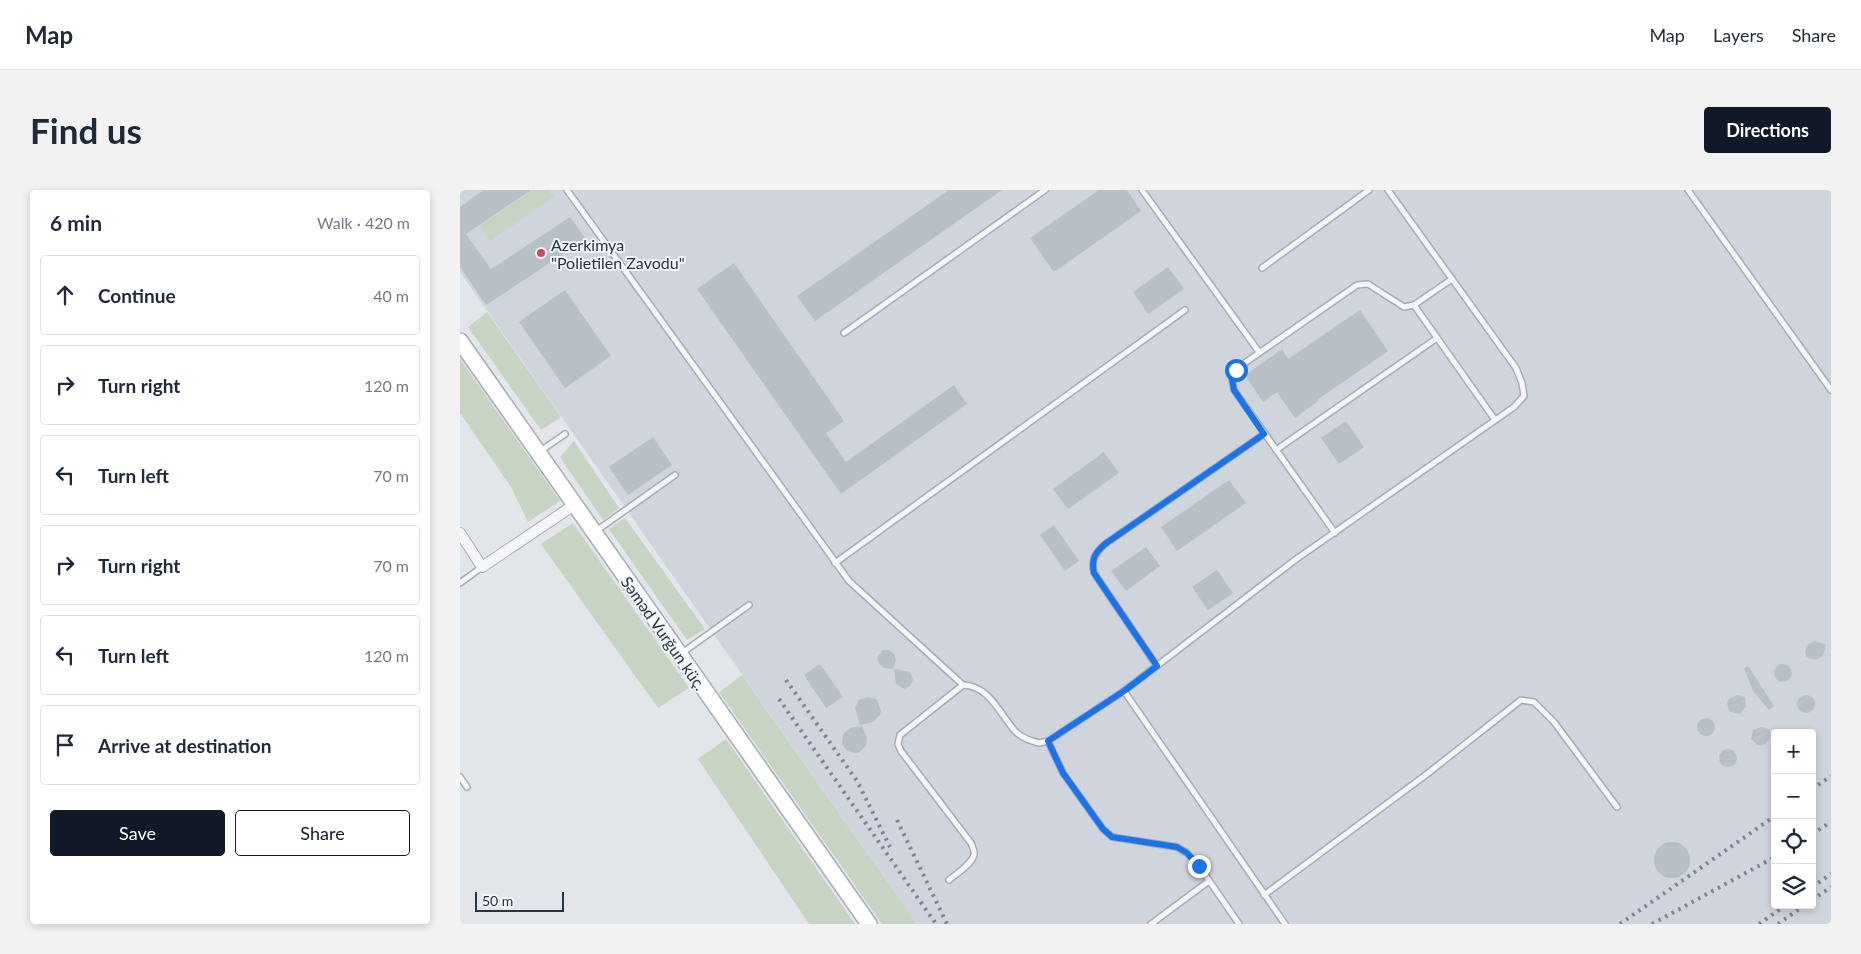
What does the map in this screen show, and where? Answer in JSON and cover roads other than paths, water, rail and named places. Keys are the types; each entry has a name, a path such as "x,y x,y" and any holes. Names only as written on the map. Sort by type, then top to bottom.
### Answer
{"main road":[{"name":"Səməd Vurğun küç.","path":"460,341 869,924"}],"street":[{"path":"460,533 482,567 574,505"}],"lane":[{"path":"567,190 849,582 963,685"},
{"path":"844,333 1045,190"},
{"path":"1142,190 1259,352"},
{"path":"1262,268 1369,190"},
{"path":"949,880 970,862 974,856 971,843 898,744 900,735 963,685 972,685 989,696 1018,733 1039,743 1048,741 1124,691 1295,560 1514,407 1524,396 1522,383 1516,368 1388,190"},
{"path":"1688,190 1831,390"},
{"path":"1335,533 1234,390 1232,379 1236,370 1259,352 1357,285 1368,284 1404,308 1414,305 1452,279"},
{"path":"1414,305 1495,420"},
{"path":"835,563 1185,310"},
{"path":"1276,450 1437,338"},
{"path":"538,452 565,434"},
{"path":"1157,666 1094,573 1092,563 1095,553 1105,544 1264,434"},
{"path":"594,533 676,475"},
{"path":"460,583 482,567"},
{"path":"679,655 749,605"},
{"path":"1124,691 1285,924"},
{"path":"1264,895 1427,774 1521,700 1534,702 1554,722 1617,807"},
{"path":"1048,741 1063,773 1103,829 1112,837 1177,847 1187,853 1199,866 1239,924"},
{"path":"460,777 467,787"},
{"path":"1151,924 1209,881"}],"railway":[{"path":"786,680 857,781 890,847"},
{"path":"779,699 936,924"},
{"path":"1816,786 1831,776"},
{"path":"1620,924 1771,819"},
{"path":"897,820 947,924"},
{"path":"1816,831 1831,822"},
{"path":"1652,924 1771,859"},
{"path":"1816,884 1831,874"},
{"path":"1816,897 1831,887"},
{"path":"1759,924 1780,909"},
{"path":"1778,924 1799,909"}],"place":[{"name":"Azerkimya \"Polietilen Zavodu\"","path":"541,253"}]}
